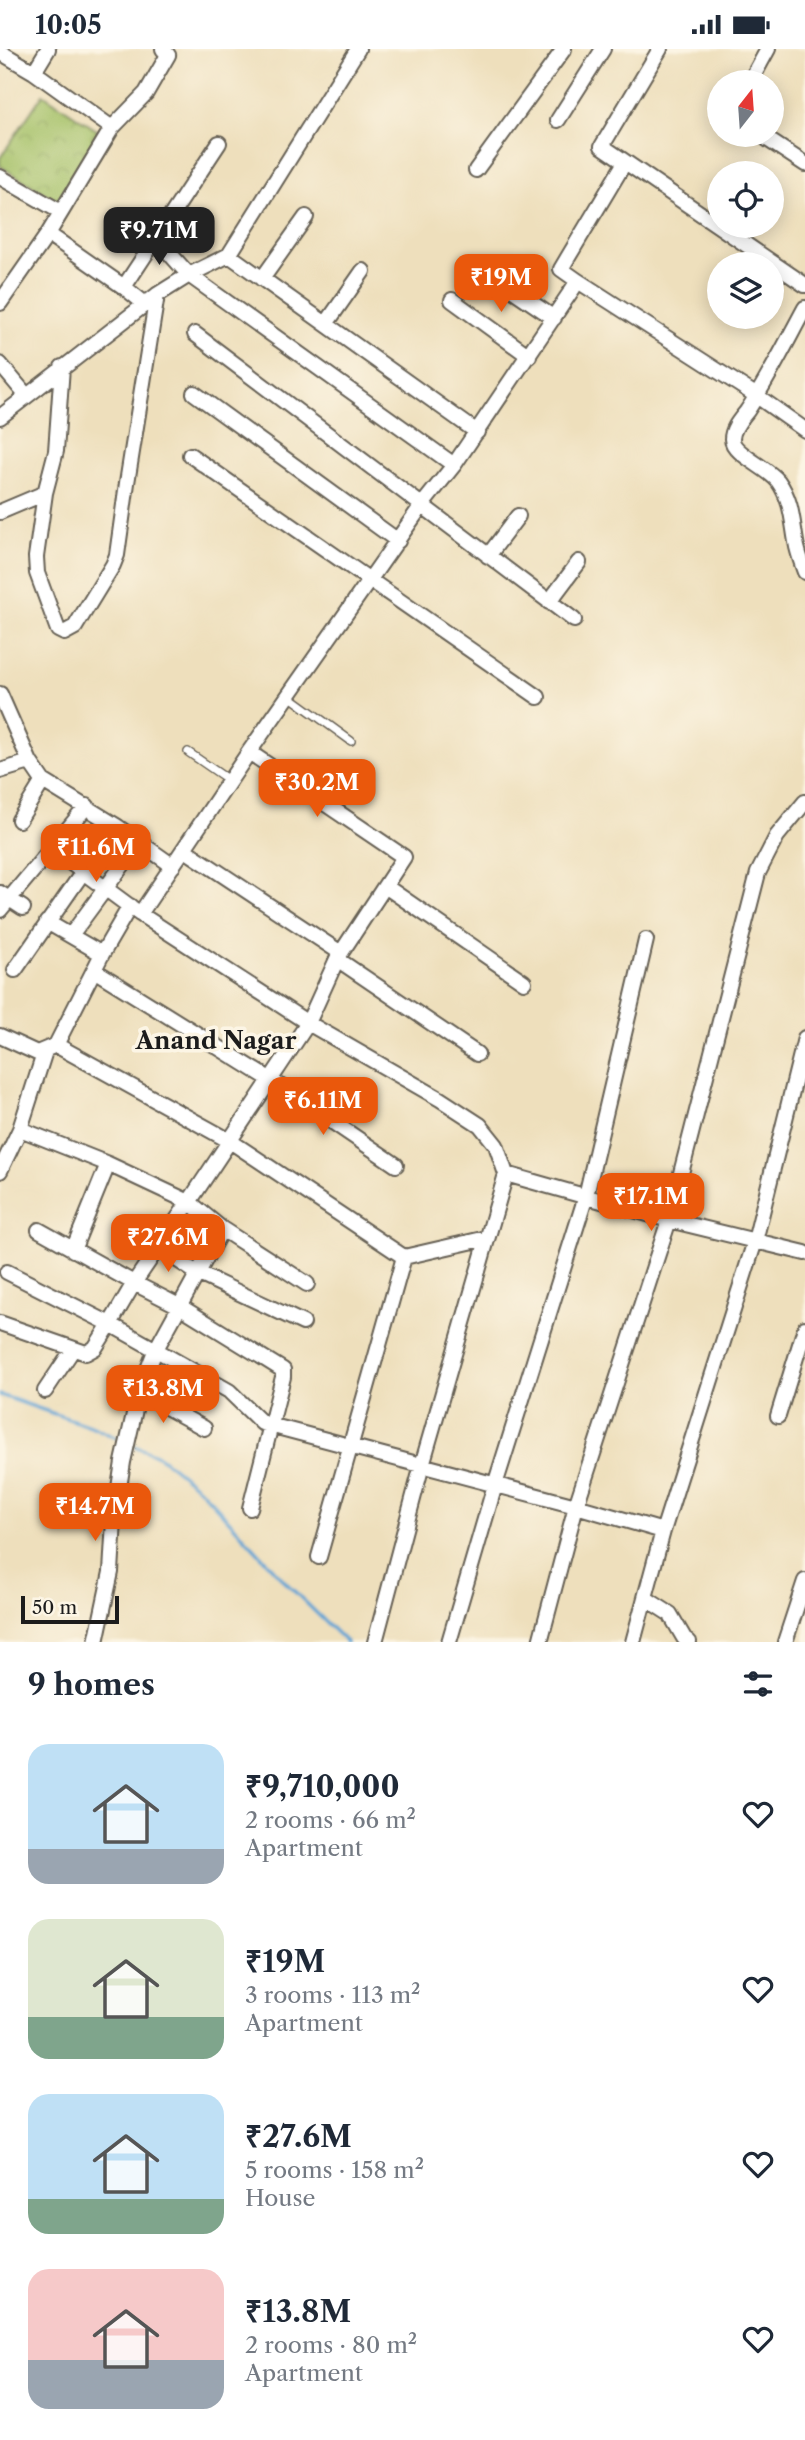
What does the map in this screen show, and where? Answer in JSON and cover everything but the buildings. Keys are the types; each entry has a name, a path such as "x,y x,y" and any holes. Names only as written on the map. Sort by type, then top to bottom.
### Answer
{"street":[{"path":"34,72 48,49"},
{"path":"0,417 157,295 229,255 358,49"},
{"path":"477,170 564,49"},
{"path":"558,120 603,49"},
{"path":"660,49 603,146 805,285"},
{"path":"757,70 768,49"},
{"path":"0,303 48,234 112,128 146,93 168,51"},
{"path":"0,52 34,72 112,128"},
{"path":"124,287 219,143"},
{"path":"781,147 804,161"},
{"path":"625,162 561,269 805,430"},
{"path":"0,177 61,212"},
{"path":"262,279 306,217"},
{"path":"48,234 145,304"},
{"path":"155,237 189,275 453,465"},
{"path":"229,255 477,432"},
{"path":"326,324 363,271"},
{"path":"0,1171 20,1129 50,1048 102,954 185,850 249,752 422,505 477,432 578,281"},
{"path":"508,286 554,319"},
{"path":"62,367 56,451 45,493 36,557 37,573 58,630 68,632 75,627 117,555 157,295"},
{"path":"452,300 529,356"},
{"path":"805,309 757,396 733,431 733,444 737,450 768,470 786,495 791,505 797,547 805,572"},
{"path":"195,334 574,620"},
{"path":"0,364 26,395"},
{"path":"194,393 398,541"},
{"path":"190,455 538,697"},
{"path":"0,512 45,493"},
{"path":"488,556 518,516"},
{"path":"549,602 579,562"},
{"path":"0,694 30,762 43,781 87,806 173,866"},
{"path":"0,1323 82,1352 90,1352 271,1080 307,1023 339,956 404,857 249,752"},
{"path":"0,771 30,762"},
{"path":"19,820 43,781"},
{"path":"540,1642 576,1506 670,1220 758,873 777,836 805,802"},
{"path":"0,910 5,895 52,849 87,806"},
{"path":"15,970 118,827"},
{"path":"71,935 139,842"},
{"path":"52,849 135,910 307,1023 480,1125 496,1145 506,1174 422,1465 375,1642"},
{"path":"185,850 477,1054"},
{"path":"385,886 524,982"},
{"path":"5,895 23,908"},
{"path":"47,922 102,954"},
{"path":"449,1642 495,1485 586,1196 646,940"},
{"path":"94,970 271,1080 396,1165"},
{"path":"0,1036 37,1053 50,1048 230,1141 404,1257 487,1238"},
{"path":"633,1642 663,1531 755,1241 805,1038"},
{"path":"20,1129 108,1164 189,1202 222,1229 307,1284"},
{"path":"73,1250 108,1164"},
{"path":"506,1174 670,1220 805,1253"},
{"path":"96,1642 111,1572 114,1520 125,1451 139,1392 155,1351 222,1229"},
{"path":"38,1230 181,1307 283,1370 284,1377 250,1508"},
{"path":"158,1247 197,1273 303,1322"},
{"path":"318,1557 404,1257"},
{"path":"7,1272 110,1324 229,1391 254,1417 270,1426 663,1531"},
{"path":"778,1416 805,1328"},
{"path":"46,1391 73,1349"},
{"path":"139,1392 204,1427"},
{"path":"785,1642 804,1588"},
{"path":"645,1598 670,1614 689,1642"}],"lane":[{"path":"289,696 351,741"},
{"path":"188,752 230,781"}],"green space":[{"path":"43,94 104,135 59,202 0,166 0,158"}],"waterway":[{"path":"0,1395 95,1428 123,1441"},
{"path":"130,1444 160,1457 201,1490 290,1587 346,1642"}],"district":[{"name":"Anand Nagar","path":"216,1040"}]}
